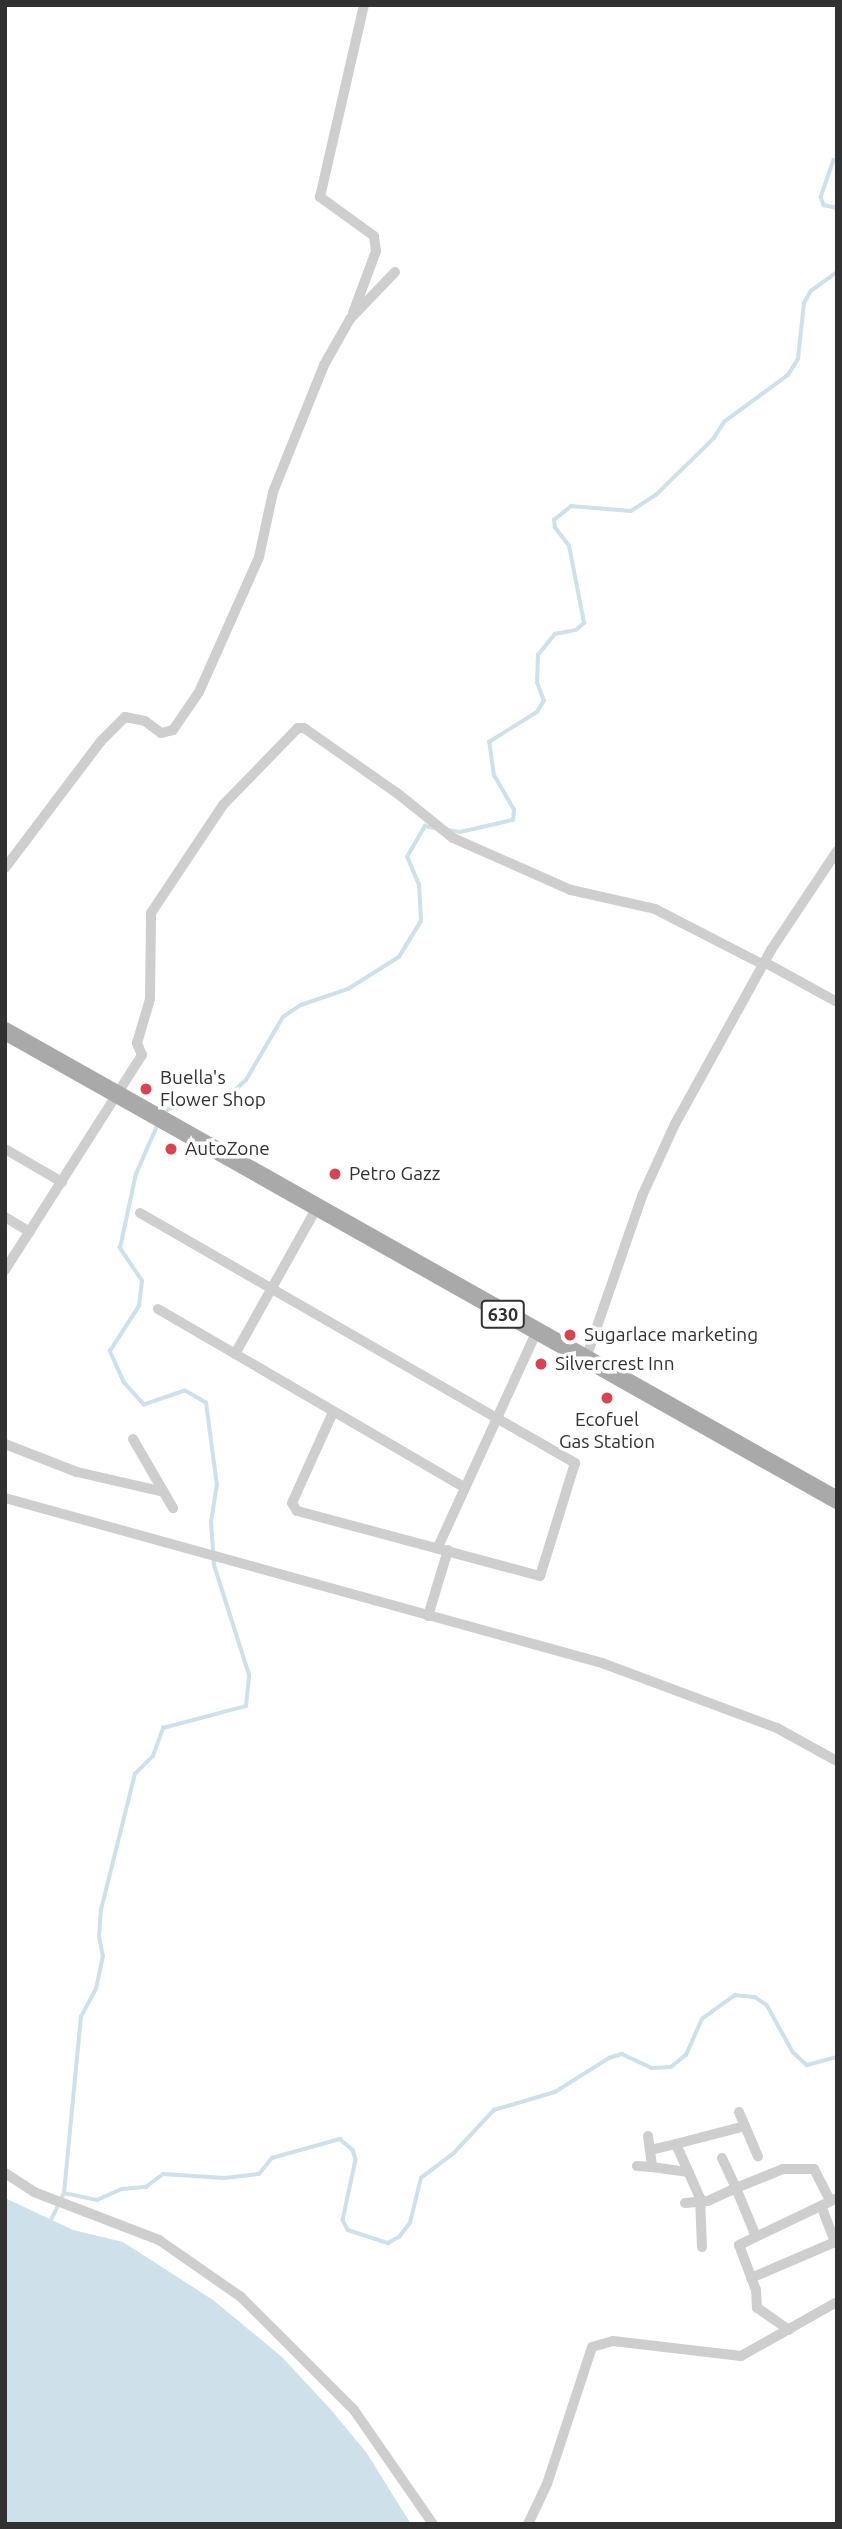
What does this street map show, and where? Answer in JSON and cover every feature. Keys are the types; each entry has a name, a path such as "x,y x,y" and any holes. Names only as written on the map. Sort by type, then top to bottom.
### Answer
{"main road":[{"name":"630","path":"5,1031 316,1209 837,1500"}],"street":[{"path":"5,868 101,741 125,717 145,721 162,733 173,730 199,692 259,558 280,472 324,365 350,319 376,251 374,236 320,197 364,5"},
{"path":"350,319 395,272"},
{"path":"5,1270 142,1055 136,1043 150,999 150,913 223,805 298,728 341,753 453,838 570,890 655,909 837,1002"},
{"path":"586,1361 642,1196 675,1124 763,963 837,851"},
{"path":"5,1149 62,1182"},
{"path":"235,1354 316,1209"},
{"path":"140,1213 499,1415 575,1463 540,1576 297,1511 292,1503 333,1412"},
{"path":"5,1217 30,1232"},
{"path":"158,1309 465,1489"},
{"path":"428,1616 443,1548 465,1489 536,1333"},
{"path":"133,1439 173,1508"},
{"path":"5,1444 57,1466 164,1492"},
{"path":"5,1498 602,1663 777,1728 837,1761"},
{"path":"739,2112 758,2156"},
{"path":"650,2150 745,2126"},
{"path":"648,2136 652,2167"},
{"path":"676,2144 699,2202 702,2247"},
{"path":"722,2158 755,2234"},
{"path":"636,2166 689,2172"},
{"path":"685,2203 699,2202 783,2169 814,2169 829,2202 835,2242 751,2278"},
{"path":"5,2173 34,2192 88,2214 122,2222 159,2240 241,2297 354,2410 433,2524"},
{"path":"789,2330 757,2308 751,2278 737,2249 741,2241 829,2202"},
{"path":"528,2524 547,2484 592,2347 613,2341 741,2356 837,2302"}],"water":[{"path":"5,2198 73,2230 123,2242 213,2300 282,2357 332,2411 366,2452 411,2524 5,2524"}],"waterway":[{"path":"834,160 821,197 824,205 837,208"},
{"path":"448,830 460,832 513,820 514,810 494,776 489,742 537,712 544,701 537,683 538,655 555,634 576,630 584,623 569,546 555,528 554,520 571,506 631,511 656,495 714,438 724,422 788,375 798,359 804,303 811,291 837,272"},
{"path":"164,1114 168,1109 233,1092 246,1080 283,1017 301,1005 348,989 399,957 421,921 419,885 407,857 425,826 434,828"},
{"path":"51,2220 64,2193 81,2017 96,1989 103,1957 99,1937 101,1910 135,1774 153,1756 163,1728 246,1706 249,1675 214,1565 211,1522 217,1486 206,1403 185,1391 144,1405 124,1383 110,1351 139,1306 142,1281 120,1248 136,1174 158,1124"},
{"path":"64,2193 97,2200 122,2189 146,2187 163,2174 225,2178 259,2174 272,2158 340,2139 353,2150 356,2160 343,2220 348,2230 388,2243 399,2237 410,2223 421,2178 454,2153 494,2110 555,2092 609,2058 622,2054 652,2068 671,2067 686,2055 702,2019 735,1995 755,1997 767,2005 793,2052 807,2065 837,2057"}],"place":[{"name":"Buella's Flower Shop","path":"146,1089"},
{"name":"AutoZone","path":"171,1149"},
{"name":"Petro Gazz","path":"335,1174"},
{"name":"Sugarlace marketing","path":"570,1335"},
{"name":"Silvercrest Inn","path":"541,1364"},
{"name":"Ecofuel Gas Station","path":"607,1398"}]}
